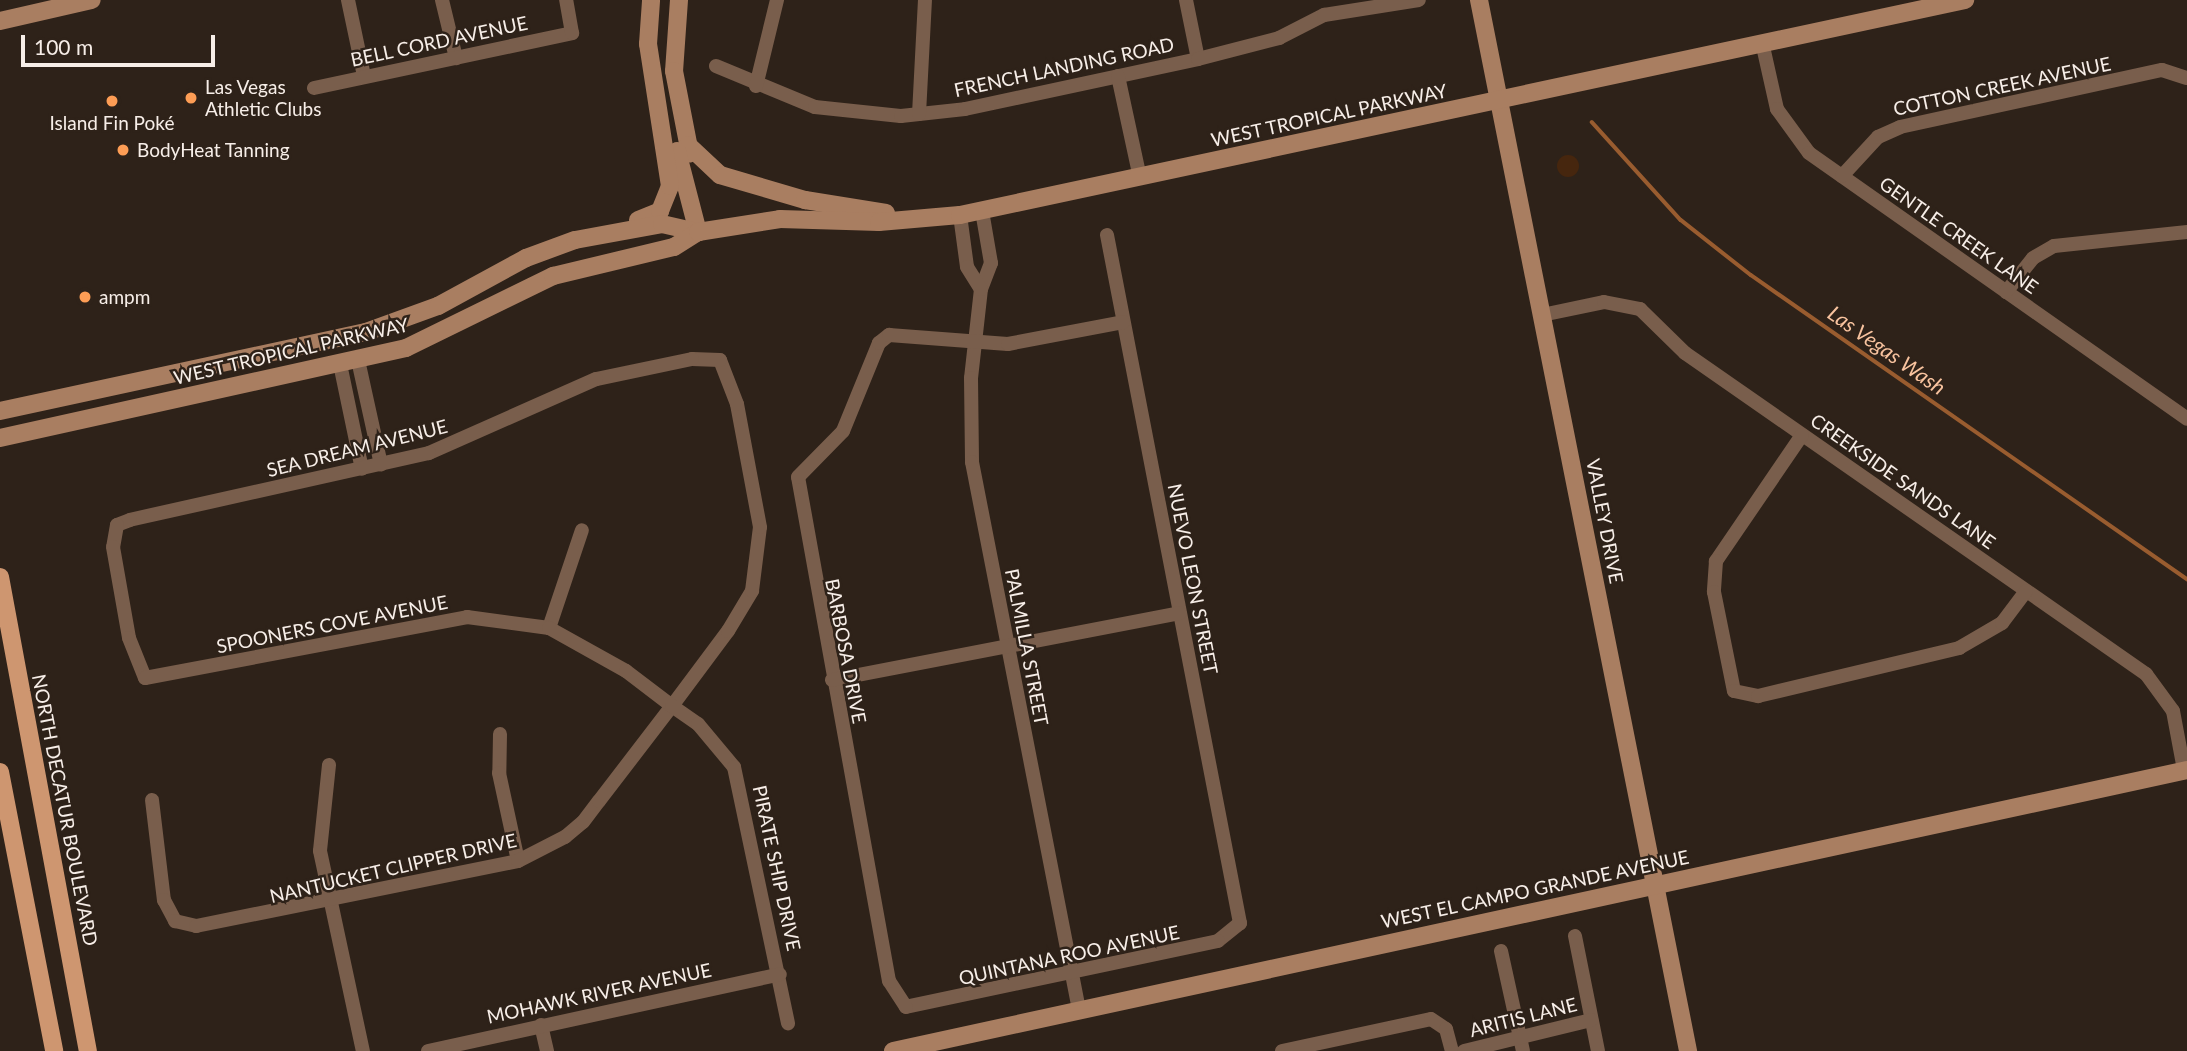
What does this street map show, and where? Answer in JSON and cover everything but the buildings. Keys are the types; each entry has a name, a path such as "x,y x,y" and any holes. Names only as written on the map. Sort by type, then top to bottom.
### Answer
{"main road":[{"path":"0,21 54,4 92,0"},
{"path":"679,0 674,71 702,212 698,232"},
{"name":"VALLEY DRIVE","path":"1479,0 1688,1051"},
{"name":"WEST TROPICAL PARKWAY","path":"0,411 342,337 438,306 526,258 575,240 662,224 698,232 780,219 930,220 960,215 1965,0"},
{"path":"651,1 698,232"},
{"path":"575,240 652,216 667,198 670,171 648,44 651,1"},
{"path":"688,145 710,170 750,185 930,220"},
{"name":"WEST TROPICAL PARKWAY","path":"0,438 349,362 445,332 553,276 674,247 698,232"},
{"name":"NORTH DECATUR BOULEVARD","path":"0,577 88,1051"},
{"name":"WEST EL CAMPO GRANDE AVENUE","path":"893,1051 2185,770"},
{"path":"0,772 54,1051"}],"street":[{"path":"348,0 364,76"},
{"path":"442,0 456,58"},
{"name":"BELL CORD AVENUE","path":"314,88 572,33 566,0"},
{"path":"756,86 777,0"},
{"path":"919,114 925,0"},
{"path":"1186,0 1198,59"},
{"name":"FRENCH LANDING ROAD","path":"716,66 756,86 825,109 919,114 1198,59 1279,38 1336,6 1419,0"},
{"name":"GENTLE CREEK LANE","path":"1762,42 1784,124 1809,153 2187,419"},
{"name":"COTTON CREEK AVENUE","path":"1842,176 1878,137 1900,127 2162,70 2187,78"},
{"path":"1118,76 1140,178"},
{"name":"PALMILLA STREET","path":"982,211 990,254 981,289 969,436 1007,646 1079,1010"},
{"path":"960,215 966,258 981,289"},
{"path":"2006,292 2033,258 2054,246 2187,232"},
{"name":"NUEVO LEON STREET","path":"1107,234 1180,613 1237,931"},
{"path":"966,258 990,254"},
{"name":"CREEKSIDE SANDS LANE","path":"1542,315 1604,302 1633,306 1685,353 2158,685 2173,711 2185,770"},
{"path":"977,341 1021,342 1124,321"},
{"name":"BARBOSA DRIVE","path":"906,1007 889,981 795,487 797,477 843,431 879,343 900,332 977,341"},
{"path":"342,337 372,423 381,465"},
{"name":"SEA DREAM AVENUE","path":"145,678 134,658 120,593 112,535 117,525 381,465 478,436 596,379 692,359 720,360"},
{"name":"NANTUCKET CLIPPER DRIVE","path":"152,800 164,900 181,925 231,923 331,903 518,861 547,850 583,821 742,611 760,549 739,416 720,360"},
{"path":"349,362 353,427 362,469"},
{"path":"353,427 372,423"},
{"path":"1802,435 1716,561 1714,593 1734,691 1758,696 1959,648 2002,623 2026,590"},
{"path":"549,628 582,530"},
{"path":"832,680 1180,613"},
{"name":"SPOONERS COVE AVENUE","path":"145,678 447,618 489,617 549,628 605,655 672,706"},
{"name":"PIRATE SHIP DRIVE","path":"672,706 712,737 734,767 788,1023"},
{"path":"500,734 499,773 518,861"},
{"path":"329,765 319,832 331,903 363,1051"},
{"name":"QUINTANA ROO AVENUE","path":"906,1007 1218,942 1237,931"},
{"path":"1575,936 1598,1051"},
{"path":"1501,951 1521,1044"},
{"name":"MOHAWK RIVER AVENUE","path":"428,1051 779,974"},
{"name":"ARITIS LANE","path":"1464,1051 1521,1044 1591,1020"},
{"path":"1283,1051 1418,1021 1443,1024 1452,1051"},
{"path":"541,1026 547,1051"}],"shaded area":[{"path":"1568,155 1576,158 1579,166 1576,174 1568,177 1560,174 1557,166 1560,158"}],"waterway":[{"name":"Las Vegas Wash","path":"1592,122 1681,220 1751,275 2187,579"}],"place":[{"name":"Las Vegas Athletic Clubs","path":"191,98"},
{"name":"Island Fin Poké","path":"112,101"},
{"name":"BodyHeat Tanning","path":"123,150"},
{"name":"ampm","path":"85,297"}]}
